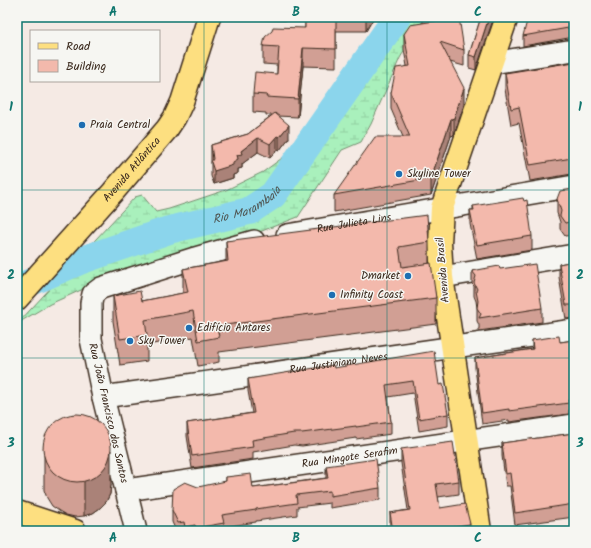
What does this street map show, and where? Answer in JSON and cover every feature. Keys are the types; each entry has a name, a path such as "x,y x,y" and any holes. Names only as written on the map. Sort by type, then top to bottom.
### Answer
{"main road":[{"name":"Avenida Atlântica","path":"17,299 167,130 182,102 209,17"},
{"name":"Avenida Brasil","path":"480,531 442,277 440,242 442,208 507,17"},
{"path":"17,512 37,525 75,531"}],"street":[{"path":"492,64 574,50"},
{"name":"Rua Julieta Lins","path":"93,294 101,288 195,258 246,243 277,236 574,186"},
{"path":"442,277 574,254"},
{"name":"Rua João Francisco dos Santos","path":"93,294 91,303 92,339 104,397 136,531"},
{"name":"Rua Justiniano Neves","path":"104,397 574,330"},
{"name":"Rua Mingote Serafim","path":"126,490 574,425"}],"green space":[{"path":"388,17 425,17 400,58 371,124 361,142 342,150 298,217 254,234 90,286 50,304 18,323 135,197 142,195 156,212 169,209 226,190 263,172 293,150 317,128 344,87 358,58"}],"building":[{"path":"305,17 336,17 336,49 303,48 298,99 266,97 267,95 253,94 255,72 277,74 279,47 263,46 265,37 272,31 273,27 305,28"},
{"path":"432,17 442,17 440,21"},
{"path":"459,17 464,50 440,42 464,88 454,118 451,119 431,178 334,195 375,137 410,137 391,93 396,68 410,66 404,34 410,25"},
{"path":"481,17 489,17 476,57 469,55"},
{"path":"528,17 574,17 574,27 523,36"},
{"path":"574,62 574,159 572,158 530,165 519,107 511,109 505,73"},
{"path":"275,113 289,125 279,137 277,136 270,144 258,138 241,151 242,154 237,155 238,159 233,162 233,165 214,171 211,162 213,159 211,145 248,134"},
{"path":"573,189 574,221 565,223 560,216 561,211 557,199 560,191"},
{"path":"523,198 524,201 527,200 532,236 477,245 470,210 474,210 473,206"},
{"path":"427,215 429,242 399,247 402,267 431,263 436,298 217,326 219,337 198,341 193,311 145,320 147,335 120,339 113,296 140,291 142,301 188,292 183,269 228,261 226,241"},
{"path":"574,261 574,305 566,305 559,264"},
{"path":"535,264 542,308 479,318 481,314 477,308 477,289 474,283 476,276 472,271 499,266 500,269"},
{"path":"559,336 560,342 574,340 574,399 568,400 569,403 482,413 475,358 533,349 532,340"},
{"path":"434,351 439,385 443,384 448,414 419,419 413,381 386,385 391,422 294,433 252,440 253,447 192,456 187,423 254,413 248,379 333,365 334,368"},
{"path":"77,414 90,417 101,424 108,435 111,448 108,461 101,472 90,479 77,482 64,479 53,472 46,461 43,448 46,435 53,424 64,417"},
{"path":"574,433 574,504 515,513 510,473 506,474 502,443"},
{"path":"453,442 459,481 436,484 440,508 465,504 470,524 425,531 393,531 390,513 410,510 401,449"},
{"path":"376,459 380,488 330,496 330,491 296,495 297,503 222,515 224,523 196,528 195,525 185,527 184,522 178,523 172,510 173,489 185,482 198,487 226,481 226,477 251,474 253,488 328,478 326,466"}],"waterway":[{"name":"Rio Marambaia","path":"22,286 82,260 169,230 249,211 273,195 397,17"}],"place":[{"name":"Praia Central","path":"82,125"},
{"name":"Skyline Tower","path":"399,174"},
{"name":"Dmarket","path":"408,276"},
{"name":"Infinity Coast","path":"332,295"},
{"name":"Edifício Antares","path":"189,328"},
{"name":"Sky Tower","path":"130,341"}]}
